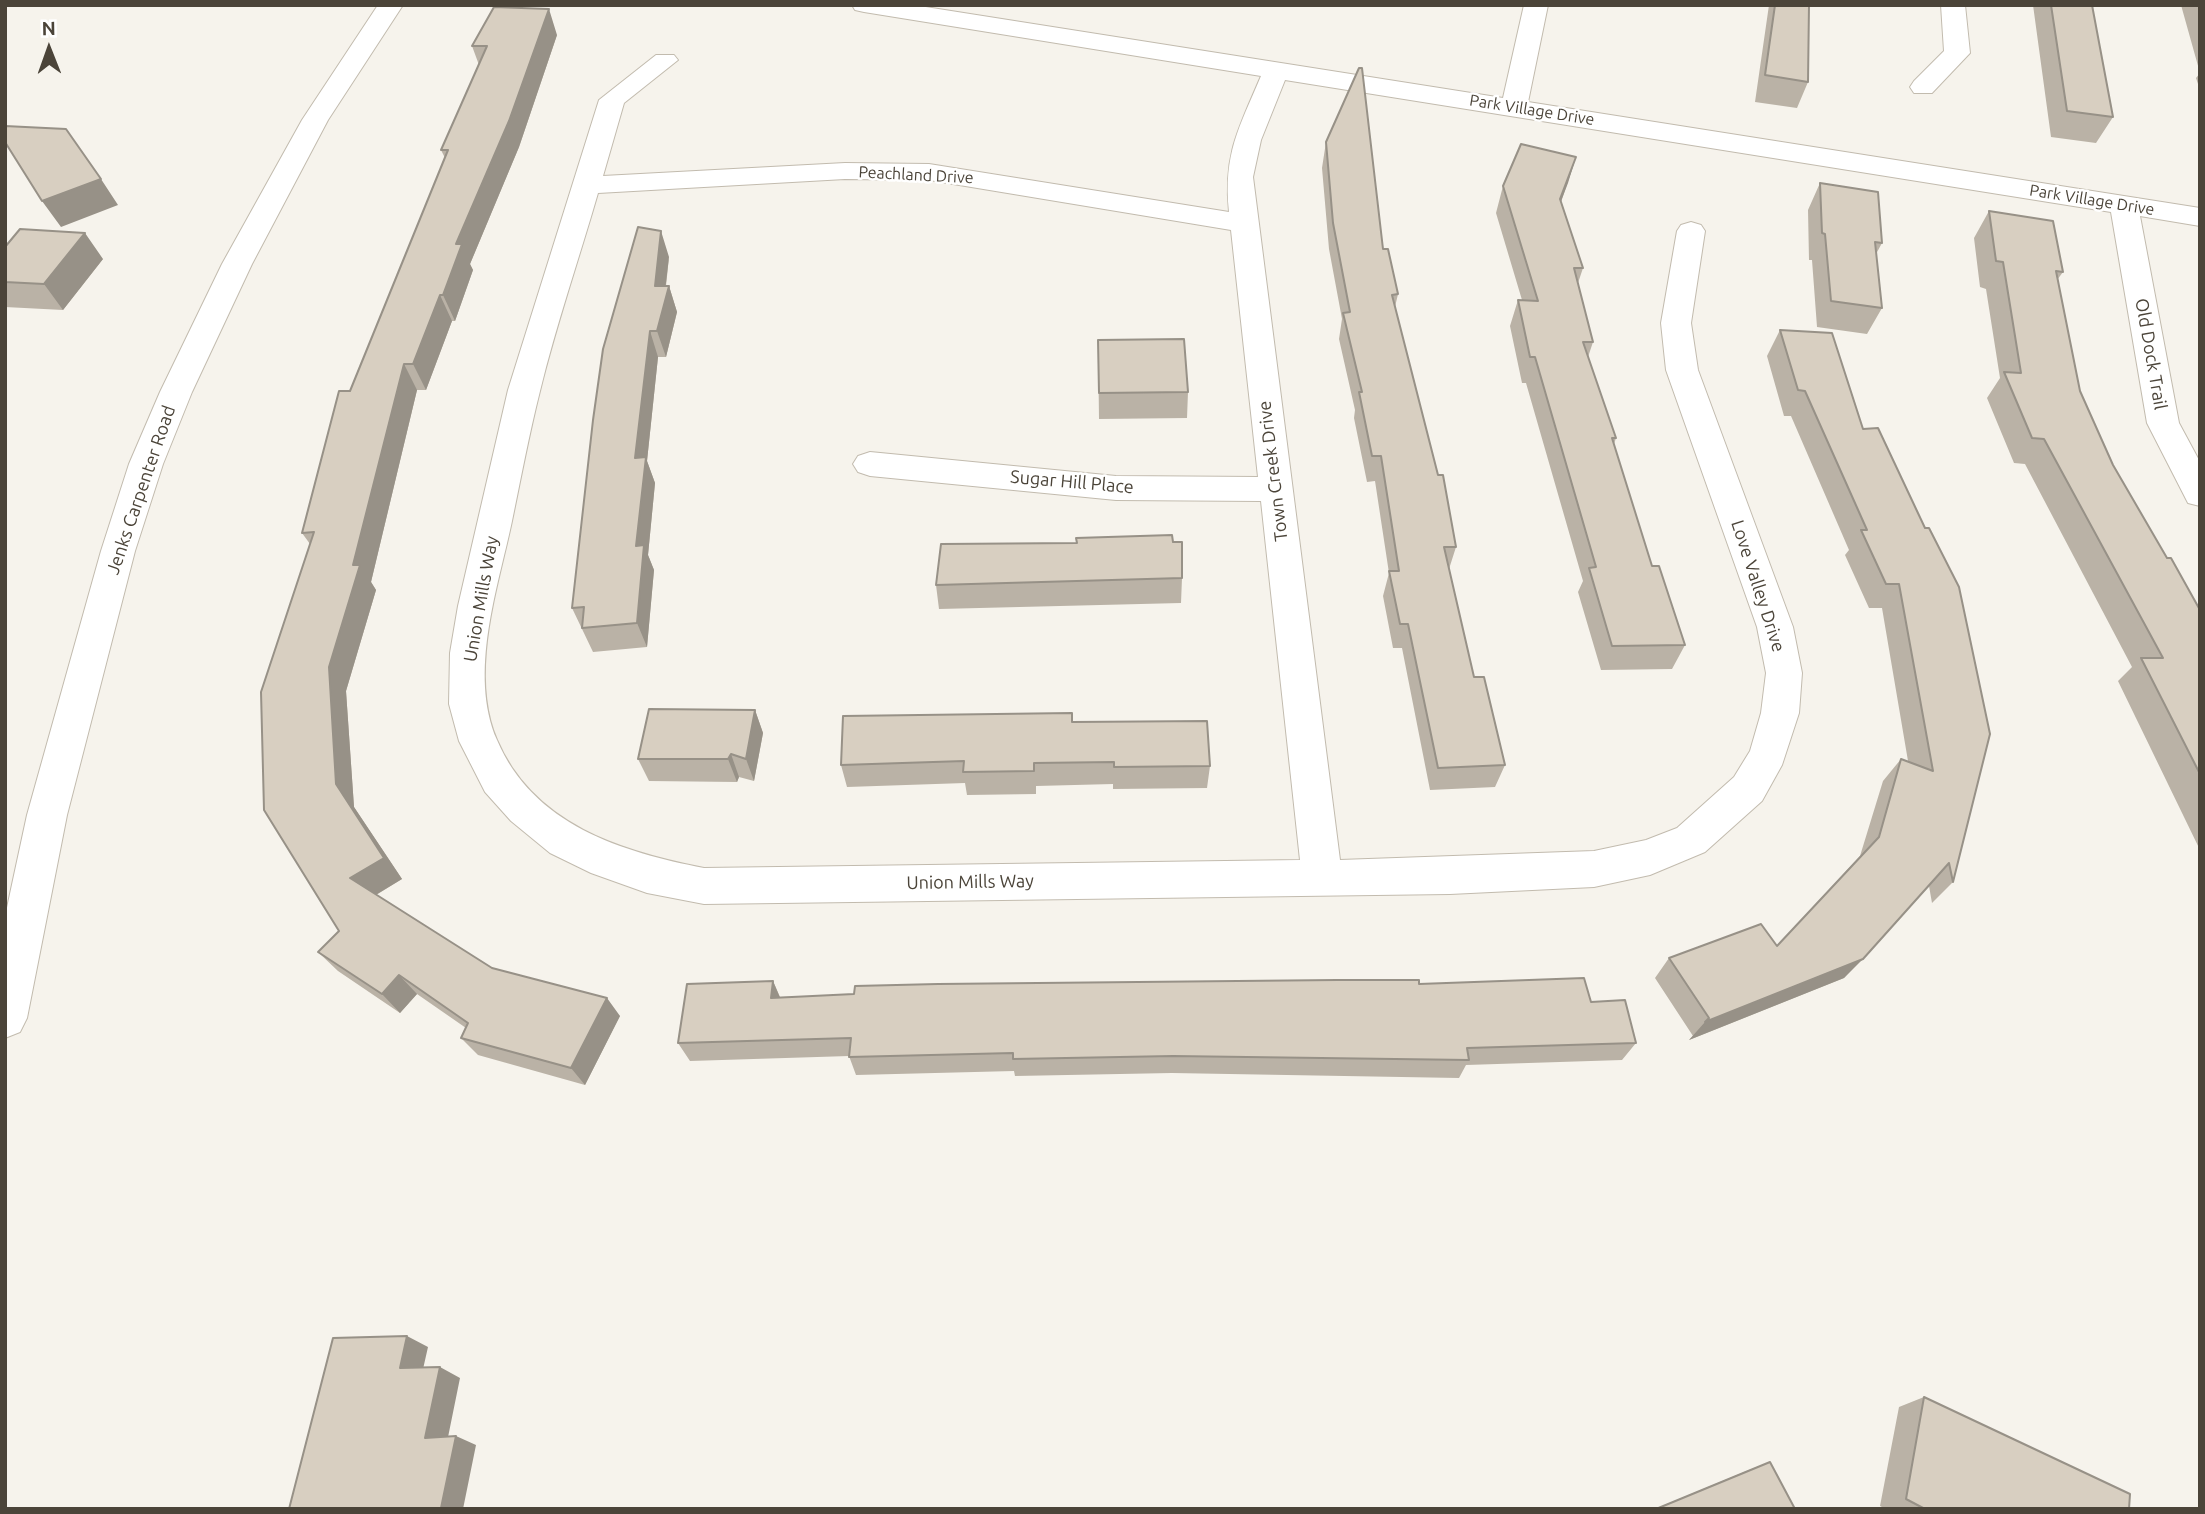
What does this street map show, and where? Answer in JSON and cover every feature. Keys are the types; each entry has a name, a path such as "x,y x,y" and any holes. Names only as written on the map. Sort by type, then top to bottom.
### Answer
{"street":[{"name":"Jenks Carpenter Road","path":"5,1018 47,815 118,551 146,464 176,392 237,264 315,120 391,5"},
{"name":"Park Village Drive","path":"864,5 986,14 1276,70 2200,217"},
{"path":"1514,107 1536,5"},
{"path":"1923,87 1957,53 1953,5"},
{"name":"Union Mills Way","path":"665,60 612,100 524,390 468,653 468,704 478,741 499,780 525,809 564,841 605,861 648,876 704,886 1322,877"},
{"name":"Town Creek Drive","path":"1276,70 1247,140 1239,177 1242,223 1322,877"},
{"name":"Peachland Drive","path":"586,185 845,172 929,172 1242,223"},
{"name":"Old Dock Trail","path":"2124,206 2163,423 2200,494"},
{"name":"Love Valley Drive","path":"1322,877 1450,877 1594,869 1650,857 1691,839 1720,814 1748,789 1768,754 1780,713 1784,673 1775,627 1682,370 1676,323 1691,231"},
{"name":"Sugar Hill Place","path":"870,464 1116,488 1274,489"}],"building":[{"path":"1775,5 1809,5 1808,82 1765,75"},
{"path":"2051,5 2092,5 2113,117 2067,111"},
{"path":"494,7 549,9 509,121 456,244 462,244 443,295 440,295 413,364 404,364 353,565 360,565 329,667 336,784 384,858 350,878 492,968 607,998 571,1068 461,1038 468,1023 399,975 382,994 318,952 339,931 264,810 261,692 314,532 302,533 339,391 350,391 448,150 441,150 487,46 472,46"},
{"path":"1359,68 1362,68 1383,249 1388,249 1398,294 1392,295 1438,475 1443,475 1456,547 1444,547 1474,677 1484,677 1505,765 1438,768 1408,624 1400,624 1389,571 1399,571 1381,456 1372,456 1359,392 1362,392 1343,313 1350,312 1333,223 1326,142"},
{"path":"5,126 66,129 101,179 42,201 5,142"},
{"path":"1521,144 1576,157 1560,199 1583,268 1574,268 1593,342 1583,342 1616,438 1612,438 1652,566 1659,566 1685,645 1612,646 1589,568 1596,567 1535,357 1530,357 1518,300 1538,301 1503,186"},
{"path":"1820,183 1878,192 1882,243 1875,242 1882,308 1831,301 1825,234 1822,233"},
{"path":"1989,211 2053,221 2063,272 2056,271 2080,391 2113,465 2200,610 2200,774 2141,658 2163,658 2044,439 2032,438 2004,372 2021,373 2003,262 1996,261"},
{"path":"638,227 661,231 655,286 669,286 657,331 650,331 635,458 646,457 636,546 644,545 637,623 582,628 584,607 572,608 593,420 603,349"},
{"path":"20,229 85,233 44,284 5,282 5,247"},
{"path":"1780,330 1832,333 1863,429 1878,428 1925,528 1929,528 1959,587 1990,734 1953,882 1949,863 1863,959 1705,1022 1709,1018 1669,958 1761,924 1777,946 1879,837 1901,759 1933,771 1899,584 1886,584 1861,530 1867,530 1805,391 1798,390"},
{"path":"1184,339 1188,392 1099,393 1098,340"},
{"path":"1172,535 1173,542 1182,542 1182,578 936,585 941,544 1077,543 1076,538"},
{"path":"649,709 755,710 746,759 731,754 728,759 638,759"},
{"path":"1072,713 1072,722 1207,721 1210,766 1114,767 1114,762 1034,763 1034,771 963,772 964,761 841,765 843,716"},
{"path":"1584,978 1591,1002 1625,1000 1636,1043 1467,1048 1469,1060 1173,1056 1013,1059 1013,1053 849,1057 851,1038 678,1043 687,984 773,981 771,998 854,994 855,986 1337,980 1419,980 1419,984"},
{"path":"407,1336 400,1368 440,1367 425,1438 456,1436 441,1508 289,1509 333,1338"},
{"path":"1924,1397 2130,1494 2129,1509 1925,1509 1906,1499"},
{"path":"1770,1462 1795,1509 1656,1509"}]}
